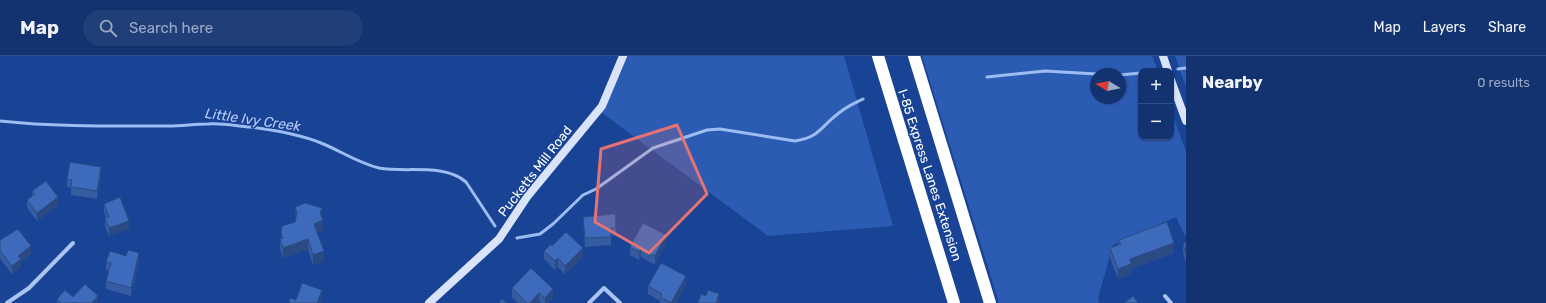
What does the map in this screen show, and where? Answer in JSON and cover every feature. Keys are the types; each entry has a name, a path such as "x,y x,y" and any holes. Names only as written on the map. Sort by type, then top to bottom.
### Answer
{"highway":[{"name":"I-85 Express Lanes Extension","path":"878,56 954,303"},
{"name":"I-85 Express Lanes Extension","path":"914,56 990,303"}],"street":[{"name":"Pucketts Mill Road","path":"430,303 499,239 527,197 602,106 623,56"},
{"path":"1163,56 1167,68"},
{"path":"1174,88 1186,121"},
{"path":"7,303 29,288 72,243"},
{"path":"589,303 604,288 620,303"},
{"path":"1165,296 1172,303"}],"highlighted area":[{"path":"677,125 707,194 649,253 595,222 601,149"}],"shaded area":[{"path":"623,56 844,56 893,226 768,236 601,112"},
{"path":"922,56 1152,56 1157,68 1138,68 1138,140 1174,140 1174,118 1186,152 1186,235 1185,236 1176,217 1113,245 1098,298 1099,303 999,303"},
{"path":"1175,56 1186,56 1186,87"}],"building":[{"path":"70,162 101,167 97,191 71,187 72,180 67,179"},
{"path":"46,181 58,197 37,213 27,200 35,194 32,191"},
{"path":"120,197 129,221 109,228 105,218 109,217 104,204"},
{"path":"305,203 322,208 320,213 323,220 314,224 324,251 313,255 308,239 283,248 280,239 283,238 281,232 282,226 295,222 297,212 295,207"},
{"path":"615,214 616,227 611,228 611,237 585,238 583,217"},
{"path":"1167,222 1174,243 1130,259 1131,264 1118,269 1110,248 1121,244 1119,240"},
{"path":"643,223 666,235 655,256 641,249 639,252 630,247"},
{"path":"18,229 31,246 18,256 21,259 12,266 0,251 0,240"},
{"path":"566,232 583,248 565,266 558,258 555,261 544,251 551,244 552,246"},
{"path":"1186,242 1186,253 1183,244"},
{"path":"128,250 139,253 131,288 106,281 111,263 106,262 110,251 126,256"},
{"path":"661,263 686,276 671,303 660,297 662,294 648,286"},
{"path":"531,268 553,289 545,298 539,293 530,303 527,303 512,288"},
{"path":"302,283 322,290 317,303 289,303 290,298 296,300"},
{"path":"85,284 98,296 92,303 61,303 57,299 65,290 73,297"},
{"path":"708,290 719,294 716,303 698,303 701,294 706,296"},
{"path":"1133,296 1138,303 1124,303"},
{"path":"502,299 507,303 499,303"}],"waterway":[{"name":"Little Ivy Creek","path":"1178,69 1186,68"},
{"name":"Little Ivy Creek","path":"987,77 1045,71 1090,74"},
{"name":"Little Ivy Creek","path":"1126,74 1138,73"},
{"name":"Little Ivy Creek","path":"517,238 540,234 553,224 583,195 596,189 653,148 707,130 720,129 795,141 815,134 842,111 863,99"},
{"name":"Little Ivy Creek","path":"0,121 84,126 169,126 219,124 259,128 286,133 321,143 364,163 379,168 447,172 457,176 466,182 495,226"}]}
